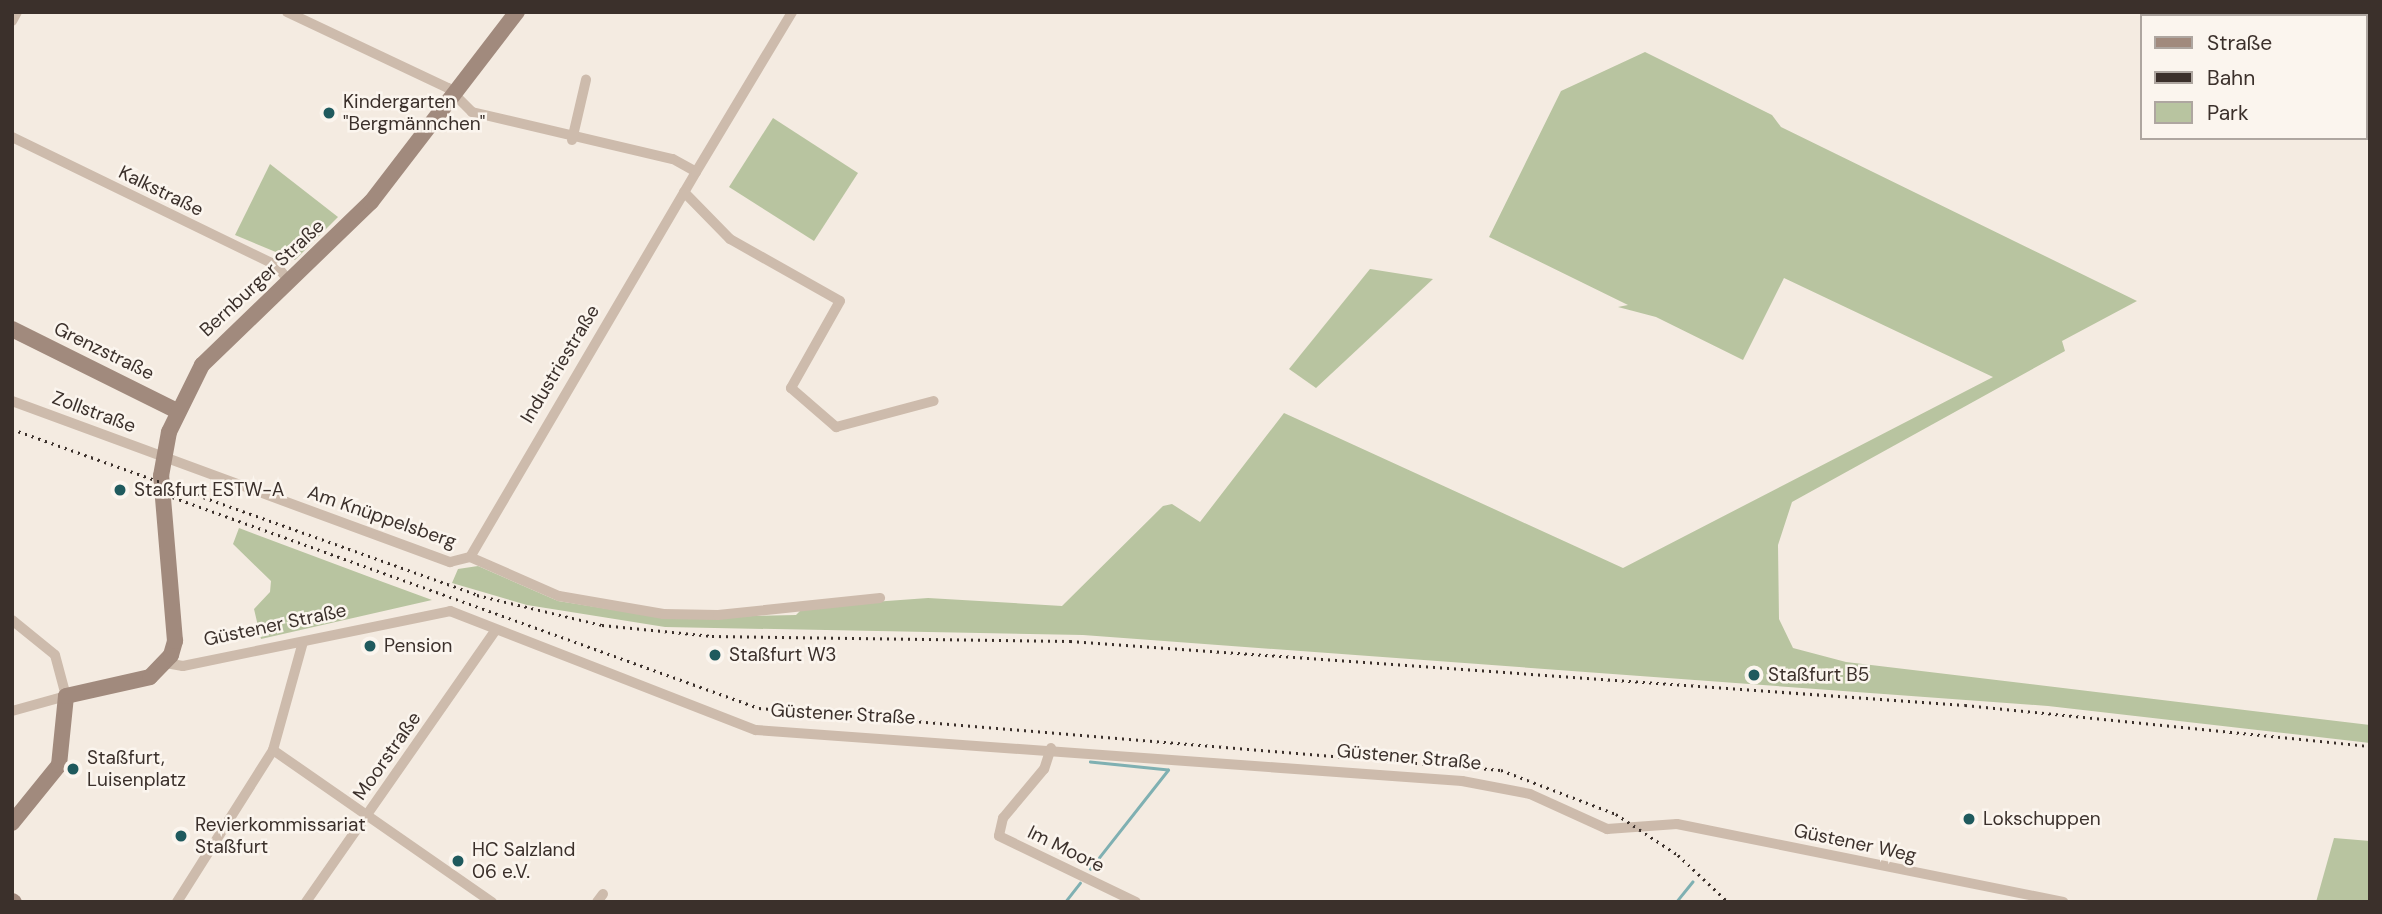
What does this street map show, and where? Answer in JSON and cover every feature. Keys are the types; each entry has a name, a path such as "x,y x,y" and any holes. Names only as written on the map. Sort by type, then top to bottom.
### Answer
{"main road":[{"name":"Bernburger Straße","path":"166,663 175,641 160,493 163,458 177,411 218,343 289,281 371,202 517,12"},
{"name":"Grenzstraße","path":"12,328 177,411"},
{"name":"Güstener Straße","path":"66,696 150,677 166,663"},
{"path":"12,823 59,765 66,696"}],"street":[{"path":"12,21 17,12"},
{"path":"287,12 453,92 472,112 572,140 673,159 696,172"},
{"name":"Industriestraße","path":"470,557 792,12"},
{"path":"572,140 586,80"},
{"name":"Kalkstraße","path":"12,136 276,265 289,281"},
{"path":"684,192 730,239 840,301 792,388 836,426 933,401"},
{"name":"Zollstraße","path":"12,401 163,458"},
{"name":"Am Knüppelsberg","path":"163,458 450,562 470,557 559,596 663,614 718,615 880,598"},
{"name":"Güstener Straße","path":"166,663 183,666 303,642 431,611 496,630 757,730 1051,748 1462,781 1530,794 1607,830 1641,829"},
{"path":"12,620 55,655 66,696 12,711"},
{"name":"Moorstraße","path":"306,902 496,630"},
{"path":"177,902 273,750 303,642"},
{"name":"Im Moore","path":"1051,748 1044,769 1003,818 999,836 1136,902"},
{"path":"273,750 492,902"},
{"name":"Güstener Weg","path":"1641,829 1677,824 2063,902"}],"green space":[{"path":"1645,52 1772,115 1781,127 2137,301 2062,341 2065,351 1792,502 1778,545 1779,619 1793,648 1846,662 2370,725 2370,743 2048,706 1083,635 665,627 527,605 452,583 458,569 478,566 558,601 665,618 796,615 804,607 928,598 1062,606 1163,506 1172,504 1200,522 1284,413 1623,568 1993,377 1784,278 1743,360 1656,317 1618,307 1628,305 1489,237 1561,91"},
{"path":"773,118 858,173 814,241 729,187"},
{"path":"270,164 338,217 295,260 235,235"},
{"path":"1370,269 1433,279 1316,388 1289,369"},
{"path":"239,528 432,600 261,639 254,609 270,592 271,581 233,544"},
{"path":"2334,838 2370,841 2370,902 2316,902"}],"waterway":[{"path":"1090,762 1168,770 1090,869"},
{"path":"1676,902 1692,882"},
{"path":"1065,902 1080,883"}],"railway":[{"path":"12,429 477,595 602,625 712,636 1070,641 1965,705 2370,746"},
{"path":"153,490 759,708 1501,770 1616,814 1678,855 1728,902"}],"place":[{"name":"Kindergarten \"Bergmännchen\"","path":"329,113"},
{"name":"Staßfurt ESTW-A","path":"120,490"},
{"name":"Pension","path":"370,646"},
{"name":"Staßfurt W3","path":"715,655"},
{"name":"Staßfurt B5","path":"1754,675"},
{"name":"Staßfurt, Luisenplatz","path":"73,769"},
{"name":"Lokschuppen","path":"1969,819"},
{"name":"Revierkommissariat Staßfurt","path":"181,836"},
{"name":"HC Salzland 06 e.V.","path":"458,861"}]}
